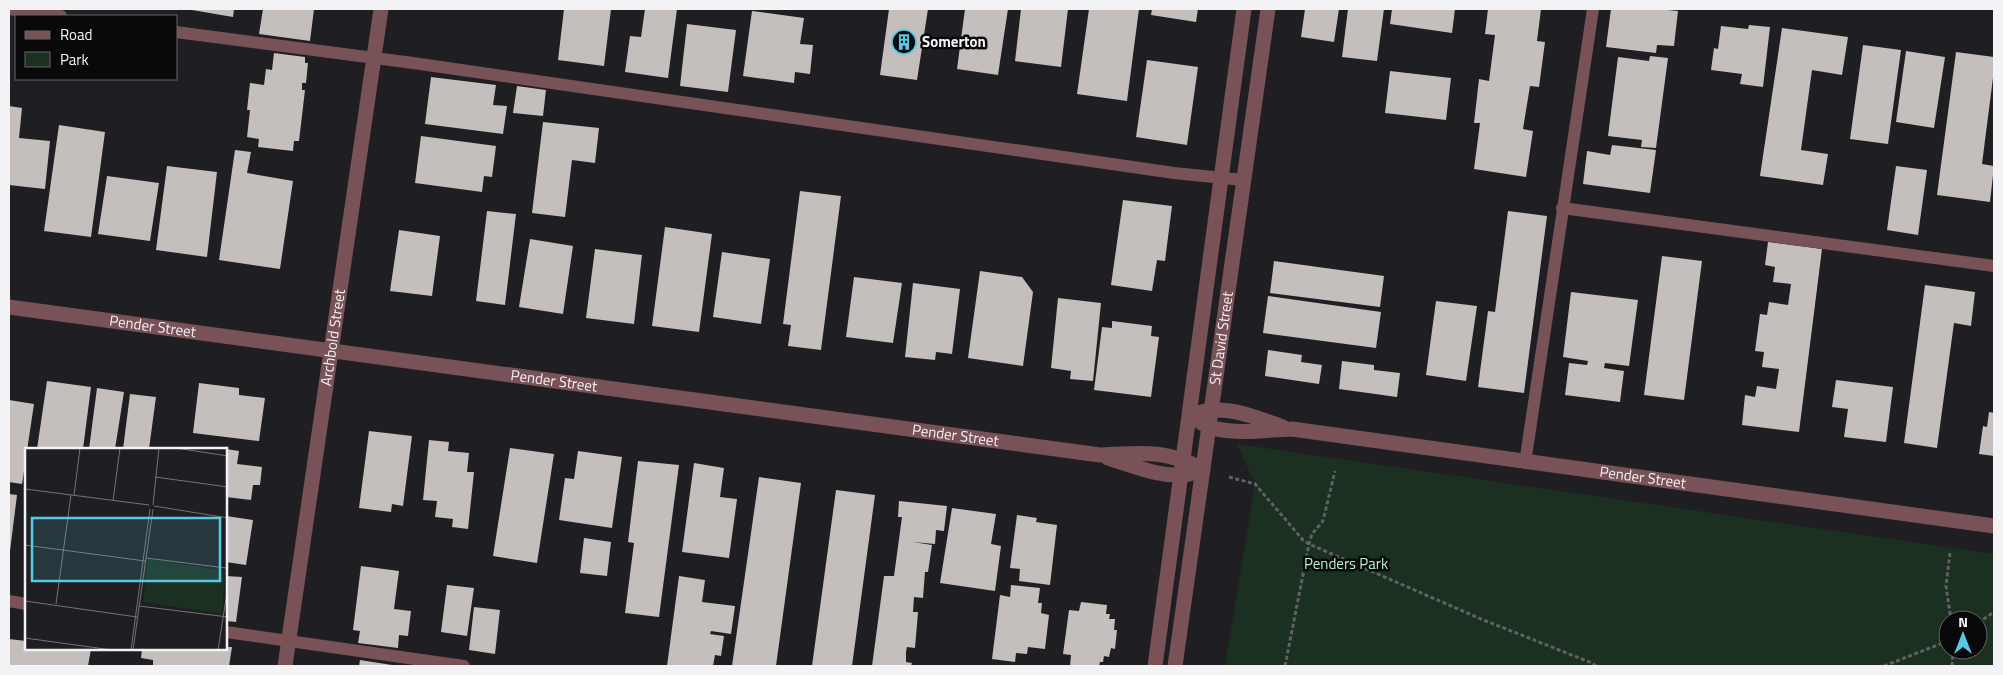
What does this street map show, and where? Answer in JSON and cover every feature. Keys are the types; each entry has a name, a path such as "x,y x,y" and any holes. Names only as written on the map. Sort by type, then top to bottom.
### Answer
{"street":[{"name":"Archbold Street","path":"285,666 327,390 330,351 381,9"},
{"name":"St David Street","path":"1155,666 1244,9"},
{"name":"St David Street","path":"1175,666 1268,9"},
{"name":"Pender Street","path":"9,307 1100,455 1152,472 1182,476 1203,469"},
{"name":"Pender Street","path":"1190,415 1211,410 1241,413 1292,430"},
{"name":"Pender Street","path":"1190,415 1208,427 1239,431 1292,430 1994,526"},
{"name":"Pender Street","path":"1100,455 1154,452 1184,460 1203,469"}],"lane":[{"path":"9,9 54,15"},
{"path":"1525,462 1593,9"},
{"path":"178,32 374,58 1174,173 1243,180"},
{"path":"1562,208 1994,266"},
{"path":"9,601 25,604"},
{"path":"228,632 464,666"}],"path":[{"path":"1285,666 1309,544 1312,534 1323,521 1335,471"},
{"path":"1229,477 1255,484 1303,540 1309,544 1481,619 1596,666"},
{"path":"1949,610 1946,586 1950,554"},
{"path":"1884,666 1938,644"}],"green space":[{"name":"Penders Park","path":"1237,444 1994,554 1994,666 1225,666 1255,484"}],"building":[{"path":"186,9 234,9 233,17"},
{"path":"263,9 314,9 310,41 259,34"},
{"path":"564,9 611,9 604,66 558,60"},
{"path":"645,9 677,9 668,78 625,72 630,36 641,37"},
{"name":"Somerton","path":"889,9 928,9 917,80 880,75"},
{"path":"965,9 1008,9 998,75 957,69"},
{"path":"1021,9 1068,9 1061,67 1015,61"},
{"path":"1089,9 1139,9 1127,101 1077,94"},
{"path":"1152,9 1198,9 1196,22 1151,15"},
{"path":"1305,9 1339,9 1334,42 1301,37"},
{"path":"1348,9 1384,9 1377,61 1342,57"},
{"path":"1392,9 1455,9 1452,33 1390,24"},
{"path":"1488,9 1541,9 1537,41 1545,42 1539,87 1530,86 1523,129 1533,131 1526,177 1474,169 1480,123 1474,123 1479,79 1489,81 1495,35 1485,34"},
{"path":"1611,9 1678,11 1674,46 1657,45 1656,53 1606,47"},
{"path":"752,11 804,18 800,44 813,45 810,74 795,72 794,83 743,76"},
{"path":"687,24 736,30 728,92 680,86"},
{"path":"1749,25 1770,27 1763,87 1740,84 1742,74 1711,70 1714,48 1718,49 1721,26 1748,29"},
{"path":"1782,28 1848,37 1842,75 1812,70 1801,150 1828,154 1823,185 1760,176"},
{"path":"1863,45 1901,50 1888,144 1850,139"},
{"path":"1906,51 1945,57 1934,128 1896,122"},
{"path":"1956,52 1994,57 1982,164 1994,166 1990,202 1937,195"},
{"path":"274,53 305,57 305,63 308,63 306,83 302,83 302,90 305,90 299,141 294,141 293,151 258,147 259,139 247,137 250,83 264,85 266,69 272,70"},
{"path":"1650,56 1668,58 1656,148 1641,147 1642,140 1608,136 1618,57 1649,61"},
{"path":"1147,60 1198,67 1187,145 1136,137"},
{"path":"1390,71 1451,78 1446,120 1385,113"},
{"path":"431,77 496,85 493,105 507,106 503,134 425,124"},
{"path":"517,86 546,90 543,116 513,113"},
{"path":"9,106 22,108 19,138 50,141 45,189 9,185"},
{"path":"543,122 599,128 595,163 572,160 565,217 532,213"},
{"path":"59,125 105,132 91,237 44,231"},
{"path":"421,136 496,146 492,177 484,176 482,192 415,183"},
{"path":"1612,145 1656,150 1650,193 1583,184 1587,151 1610,155"},
{"path":"235,150 251,152 247,173 293,181 280,269 219,260"},
{"path":"167,166 217,172 207,257 156,250"},
{"path":"1896,166 1927,170 1918,235 1887,230"},
{"path":"107,176 159,183 150,241 98,234"},
{"path":"800,191 841,196 821,350 788,346 791,325 783,324"},
{"path":"1123,200 1172,206 1165,261 1157,260 1152,291 1111,285"},
{"path":"487,211 516,214 505,305 476,301"},
{"path":"1508,211 1547,216 1524,393 1478,387 1488,311 1495,312"},
{"path":"665,227 712,234 699,332 652,326"},
{"path":"399,230 440,236 432,296 390,291"},
{"path":"530,239 573,246 563,314 519,307"},
{"path":"1768,242 1822,249 1799,432 1742,425 1745,395 1755,397 1757,386 1776,389 1779,369 1762,367 1764,352 1755,351 1760,314 1767,315 1769,302 1788,305 1791,284 1773,282 1775,267 1765,265"},
{"path":"595,249 642,255 634,324 586,318"},
{"path":"722,252 770,259 761,324 713,317"},
{"path":"1662,256 1702,261 1684,400 1644,395"},
{"path":"1274,261 1384,276 1380,307 1270,293"},
{"path":"980,271 1022,277 1033,292 1023,366 968,358"},
{"path":"854,277 902,283 893,343 846,337"},
{"path":"913,283 960,289 952,354 936,352 935,360 905,357"},
{"path":"1925,285 1975,292 1971,326 1954,323 1937,448 1904,443"},
{"path":"1571,292 1638,300 1629,366 1605,363 1604,368 1624,371 1620,402 1565,395 1569,363 1587,365 1588,361 1563,357"},
{"path":"1268,296 1381,312 1376,348 1263,333"},
{"path":"1058,298 1101,303 1093,381 1070,379 1071,371 1051,368"},
{"path":"1436,301 1477,306 1466,381 1426,375"},
{"path":"1112,321 1152,326 1151,336 1159,337 1151,397 1094,390 1102,327 1112,328"},
{"path":"1268,350 1302,355 1301,362 1322,365 1319,384 1265,376"},
{"path":"1342,361 1374,365 1374,370 1400,373 1397,397 1339,389"},
{"path":"1836,380 1893,387 1886,442 1844,437 1848,409 1832,407"},
{"path":"47,381 91,387 83,448 37,448"},
{"path":"199,383 239,388 239,395 265,398 259,441 193,433"},
{"path":"97,388 124,392 115,448 89,448"},
{"path":"130,394 156,397 149,448 123,448"},
{"path":"9,400 34,404 27,448 25,448 22,484 9,482"},
{"path":"1989,412 1994,413 1994,456 1979,454 1983,426 1987,427"},
{"path":"369,431 412,436 403,506 392,504 391,512 359,508"},
{"path":"429,440 449,442 448,451 469,453 467,472 474,472 468,529 452,527 453,519 435,517 437,501 423,500"},
{"path":"510,448 554,454 537,563 493,556"},
{"path":"228,449 239,451 237,464 262,467 260,485 253,485 251,500 228,497"},
{"path":"578,451 622,457 612,528 559,520 565,478 574,479"},
{"path":"638,461 679,465 659,617 625,613 634,543 628,542"},
{"path":"694,463 724,468 720,497 737,499 729,558 682,552"},
{"path":"759,477 801,483 776,666 732,666"},
{"path":"836,490 875,495 852,666 812,666"},
{"path":"9,494 17,495 10,551 9,551"},
{"path":"899,501 947,506 944,531 936,530 935,544 913,542 932,545 928,572 925,572 923,598 914,597 913,612 918,612 915,648 907,647 906,652 906,662 912,663 911,666 872,666 884,576 894,576 902,517 898,517"},
{"path":"952,508 996,514 991,544 1001,546 995,591 940,583"},
{"path":"1017,515 1037,518 1036,522 1057,525 1050,585 1019,581 1020,569 1010,568"},
{"path":"228,516 253,520 246,565 228,562"},
{"path":"584,538 611,542 607,576 580,573"},
{"path":"361,566 399,571 394,609 411,611 408,636 399,635 398,648 358,643 360,631 353,630"},
{"path":"228,576 242,577 236,622 228,621"},
{"path":"679,576 705,580 702,602 735,606 731,634 711,631 710,634 724,636 721,656 715,655 713,666 667,666"},
{"path":"447,585 474,588 467,636 441,632"},
{"path":"1011,585 1040,588 1038,603 1042,603 1041,613 1049,615 1045,649 1028,647 1027,654 1016,653 1015,662 992,659 1000,595 1010,597"},
{"path":"1081,602 1107,605 1106,614 1110,614 1109,619 1115,619 1114,630 1117,630 1115,649 1111,648 1109,657 1104,656 1103,662 1100,662 1099,666 1070,666 1071,655 1063,654 1069,610 1079,611"},
{"path":"474,607 500,610 495,654 469,650"},
{"path":"9,639 25,641 25,650 91,650 88,666 9,666"},
{"path":"228,647 232,647 229,666 153,666 153,660 141,658 142,650 228,650"},
{"path":"360,660 392,665 392,666 359,666"}],"place":[{"name":"Somerton","path":"904,42"}]}
